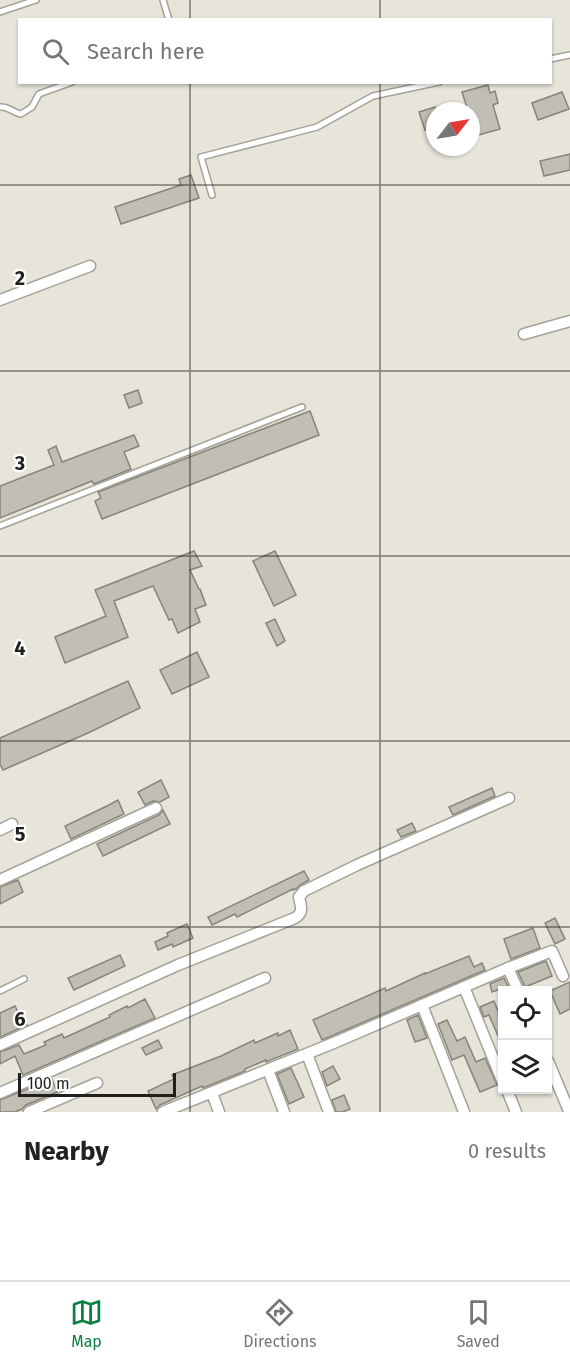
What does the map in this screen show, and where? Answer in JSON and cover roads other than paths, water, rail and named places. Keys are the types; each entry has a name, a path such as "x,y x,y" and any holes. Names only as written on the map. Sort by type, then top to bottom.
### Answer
{"street":[{"path":"0,300 90,266"},
{"path":"524,334 570,321"},
{"path":"0,1046 178,965 295,918 302,911 299,897 304,891 508,798"},
{"path":"0,880 156,808"},
{"path":"0,830 12,824"},
{"path":"163,1112 552,951 563,976"},
{"path":"508,968 516,986"},
{"path":"0,1093 265,978"},
{"path":"464,987 498,1070"},
{"path":"422,1005 464,1112"},
{"path":"307,1054 329,1112"},
{"path":"268,1070 284,1112"},
{"path":"552,1071 568,1111"},
{"path":"29,1112 97,1083"},
{"path":"212,1093 219,1112"},
{"path":"509,1094 516,1112"}],"lane":[{"path":"0,12 36,0"},
{"path":"163,0 168,18"},
{"path":"552,59 570,55"},
{"path":"0,108 8,108 21,114 32,107 39,94 66,84"},
{"path":"212,195 201,156 316,128 373,96 430,84"},
{"path":"0,525 302,408"},
{"path":"0,991 24,980"}]}
